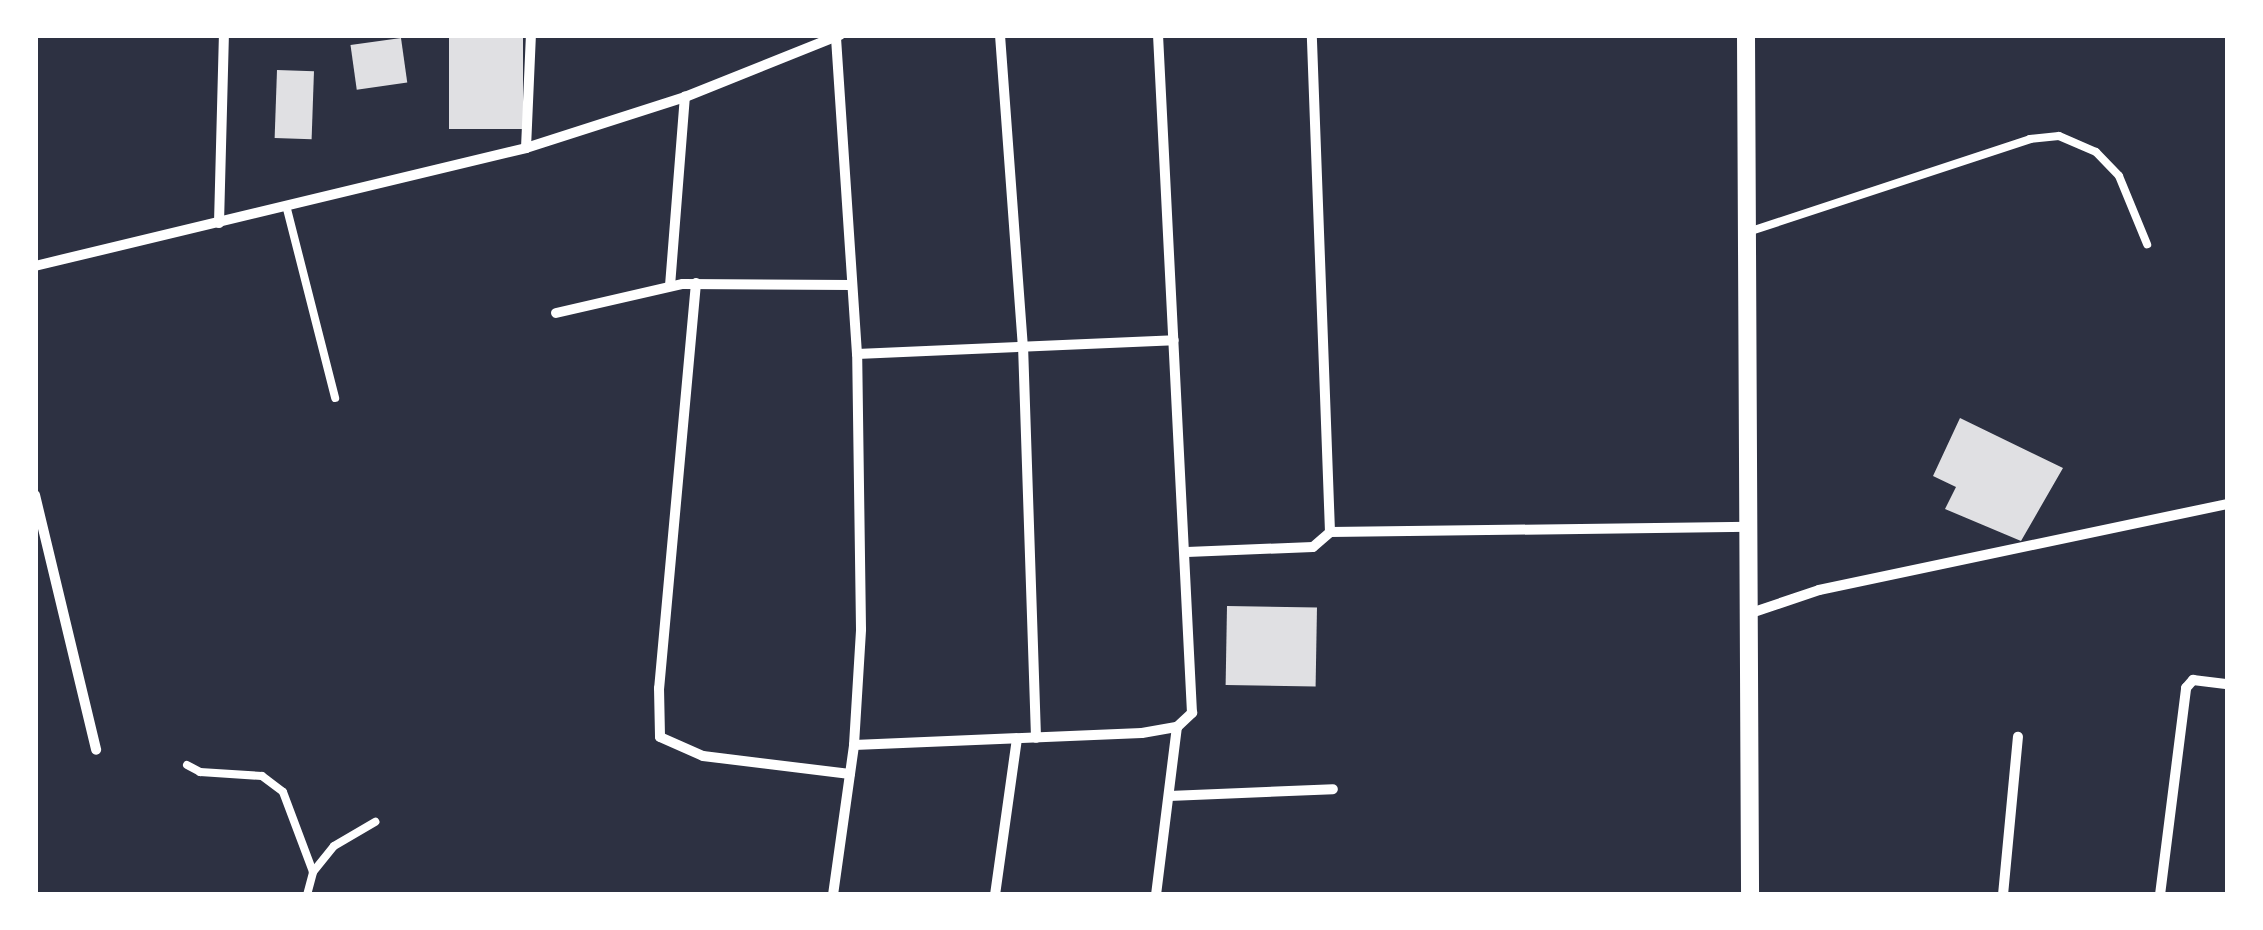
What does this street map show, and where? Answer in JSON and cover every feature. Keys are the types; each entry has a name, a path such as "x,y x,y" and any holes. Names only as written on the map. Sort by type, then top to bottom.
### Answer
{"street":[{"path":"219,223 224,35"},
{"path":"526,148 530,35"},
{"path":"1000,35 1023,345 1036,738"},
{"path":"854,745 1036,738 1176,727 1187,721 1195,700 1158,35"},
{"path":"1312,35 1330,532"},
{"path":"1746,35 1751,231 1750,895"},
{"path":"35,266 287,209 526,148 686,97 838,36 857,354 860,629 854,745 833,895"},
{"path":"670,286 686,97"},
{"path":"556,313 696,283 852,285"},
{"path":"696,283 659,688 660,737 703,756 850,774"},
{"path":"857,354 1174,340"},
{"path":"35,495 96,750"},
{"path":"1751,613 1819,590 2228,504"},
{"path":"1188,552 1313,547 1330,532 1751,527"},
{"path":"2160,895 2186,688 2193,680 2228,684"},
{"path":"1156,895 1176,727"},
{"path":"2003,895 2018,737"},
{"path":"996,895 1016,738"},
{"path":"1169,796 1333,788"}],"lane":[{"path":"1751,231 2045,136 2076,140 2108,164 2147,244"},
{"path":"287,209 335,398"},
{"path":"187,765 216,774 262,776 283,792 314,872"},
{"path":"307,895 314,872 334,846 375,822"}],"building":[{"path":"449,35 523,35 523,129 449,129"},
{"path":"401,38 407,83 357,90 350,45"},
{"path":"277,70 314,71 312,139 275,138"},
{"path":"1960,418 2063,468 2021,541 1945,509 1956,487 1933,476"},
{"path":"1227,606 1317,608 1316,687 1226,685"}]}
